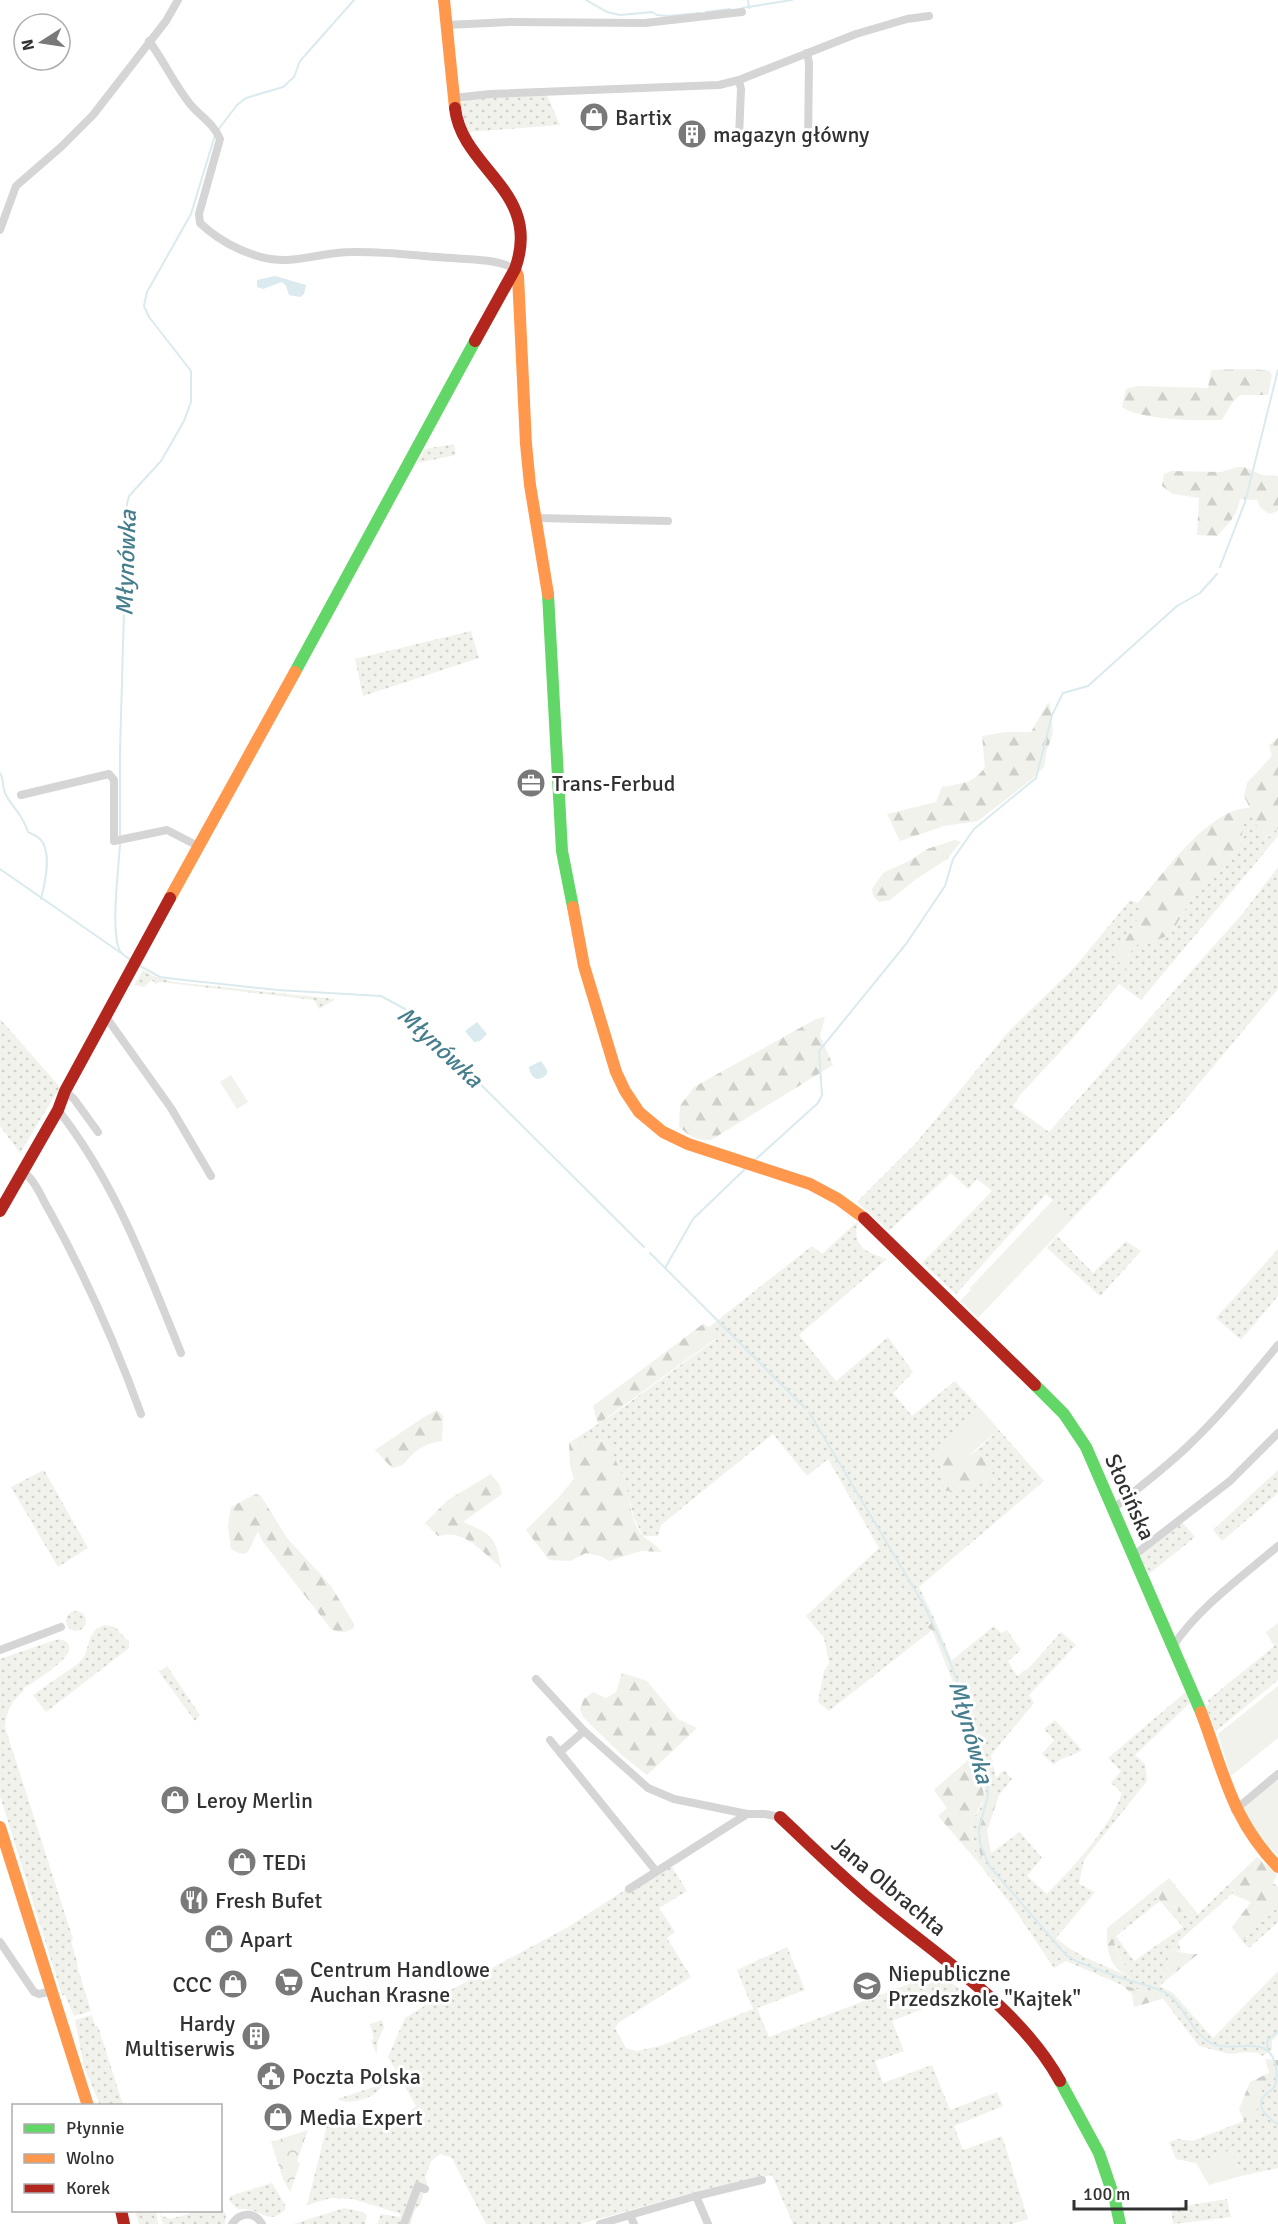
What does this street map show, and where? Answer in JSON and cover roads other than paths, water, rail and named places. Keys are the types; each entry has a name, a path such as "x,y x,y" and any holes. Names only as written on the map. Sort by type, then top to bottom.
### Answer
{"street":[{"path":"0,230 16,186 61,147 93,115 166,21 178,0"},
{"path":"0,1211 58,1110 65,1091 515,269 520,243 517,212 506,191 461,131 456,116 444,0"},
{"path":"446,25 510,22 645,23 742,12"},
{"path":"453,98 512,93 719,85 739,80 878,26 929,16"},
{"path":"149,41 191,105 213,127 220,139 199,219 203,226 250,254 276,260 367,252 470,260 503,264 515,269"},
{"path":"807,53 809,63 808,143"},
{"path":"739,80 741,89 739,138"},
{"name":"Słocińska","path":"515,269 518,276 526,450 549,603 562,851 584,966 616,1072 625,1091 639,1112 663,1132 688,1144 810,1184 825,1190 851,1206 1064,1414 1086,1447 1173,1646 1211,1738 1235,1810 1249,1835 1278,1867"},
{"path":"537,518 668,521"},
{"path":"21,795 109,774 114,780 114,841 167,830 200,848"},
{"path":"106,1017 171,1108 211,1176"},
{"path":"65,1091 75,1098 98,1131"},
{"path":"58,1110 72,1127 104,1177 146,1265 181,1353"},
{"path":"22,1171 32,1180 65,1240 119,1354 141,1414"},
{"path":"1113,1509 1188,1446 1224,1409 1278,1345"},
{"path":"1133,1556 1230,1481 1278,1433"},
{"path":"1173,1646 1207,1607 1278,1546"},
{"path":"0,1650 61,1627"},
{"path":"536,1679 584,1731 648,1788 674,1799 747,1814 780,1817"},
{"path":"560,1752 584,1731"},
{"path":"550,1740 656,1871"},
{"path":"1235,1810 1278,1774"},
{"path":"629,1889 747,1814"},
{"name":"Jana Olbrachta","path":"780,1817 872,1902 992,1999 1030,2037 1052,2067 1099,2153 1115,2200 1120,2224"},
{"path":"0,1827 87,2104"},
{"path":"0,1942 34,1992 39,1994 52,1991"},
{"path":"600,2224 632,2220 696,2196 762,2180"},
{"path":"404,2224 418,2186 425,2188"},
{"path":"696,2196 708,2224"},
{"path":"232,2224 236,2218 246,2214 256,2217 262,2224"}],"waterway":[{"name":"Młynówka","path":"218,130 237,105 246,98 283,87 294,77 300,61 354,0"},
{"path":"586,0 607,12 620,15 652,12 668,16 700,13"},
{"path":"748,0 749,8"},
{"path":"742,8 792,0"},
{"path":"706,12 730,9"},
{"name":"Młynówka","path":"120,838 120,751 127,504 129,496 161,461 184,421 191,402 191,371 149,317 144,306 147,292 191,214 215,135"},
{"path":"1220,567 1245,502 1278,370"},
{"path":"755,1160 818,1103 822,1095 819,1051 906,944 945,886 953,859 974,829 1036,778 1052,715 1063,693 1088,686 1177,606 1200,593 1217,574"},
{"path":"0,773 5,793 28,832 41,840 46,852 47,868 41,899"},
{"name":"Młynówka","path":"120,843 116,899 117,942 120,951 131,960"},
{"name":"Młynówka","path":"0,869 121,953"},
{"name":"Młynówka","path":"140,966 160,977 175,979 277,990 381,996 405,1009 644,1247"},
{"path":"665,1268 693,1219 745,1169"},
{"name":"Młynówka","path":"650,1253 805,1408"},
{"name":"Młynówka","path":"809,1412 925,1607 949,1659 975,1729 987,1775 988,1795 979,1829 980,1843 991,1868 1066,1955 1078,1962 1169,1995 1204,2039 1211,2043 1225,2046 1257,2046 1269,2052 1275,2064 1276,2082 1274,2088 1265,2095 1261,2103 1267,2116 1278,2124"},
{"path":"1268,2051 1267,2041 1278,2031"}],"place":[{"name":"Bartix","path":"594,117"},
{"name":"magazyn główny","path":"692,134"},
{"name":"Trans-Ferbud","path":"531,783"},
{"name":"Leroy Merlin","path":"175,1800"},
{"name":"TEDi","path":"242,1862"},
{"name":"Fresh Bufet","path":"194,1900"},
{"name":"Apart","path":"219,1939"},
{"name":"Centrum Handlowe Auchan Krasne","path":"289,1982"},
{"name":"CCC","path":"233,1984"},
{"name":"Niepubliczne Przedszkole \"Kajtek\"","path":"867,1986"},
{"name":"Hardy Multiserwis","path":"256,2036"},
{"name":"Poczta Polska","path":"271,2076"},
{"name":"Media Expert","path":"278,2117"}]}
